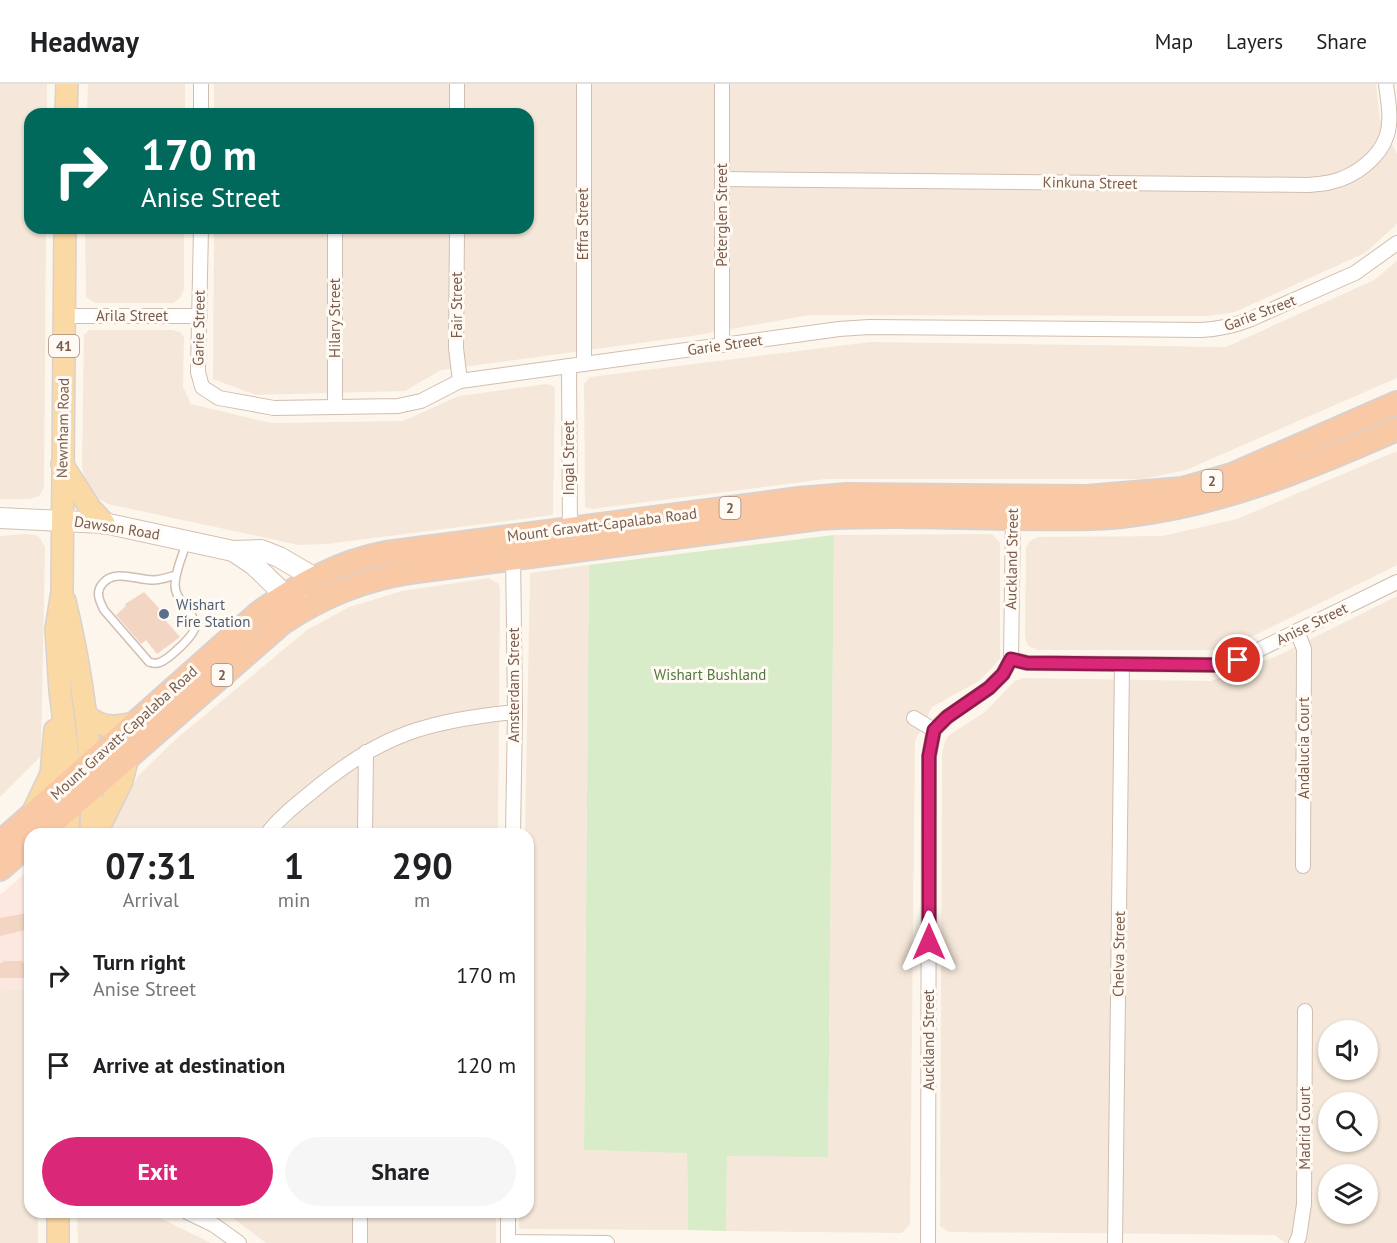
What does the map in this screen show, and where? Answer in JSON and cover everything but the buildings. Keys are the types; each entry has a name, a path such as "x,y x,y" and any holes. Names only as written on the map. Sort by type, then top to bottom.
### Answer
{"highway":[{"name":"Mount Gravatt-Capalaba Road","path":"1013,507 1182,489 1207,483 1254,467 1397,404"},
{"name":"Mount Gravatt-Capalaba Road","path":"35,826 69,781 259,614 285,594 363,583 512,547 570,540 816,498 847,495 1013,507 1103,517 1186,506 1246,489 1397,429"},
{"name":"Mount Gravatt-Capalaba Road","path":"35,826 69,809 266,636 300,610 318,588"},
{"name":"Mount Gravatt-Capalaba Road","path":"10,858 24,840"},
{"name":"Mount Gravatt-Capalaba Road","path":"10,858 24,848"}],"main road":[{"path":"66,108 67,84"},
{"name":"Newnham Road","path":"65,234 62,592 56,629 60,691 68,748 68,828"},
{"path":"62,464 90,508 104,523"},
{"name":"Dawson Road","path":"0,518 104,523 233,551 271,552 318,588"},
{"name":"Dawson Road","path":"233,551 254,565 285,594"},
{"name":"Newnham Road","path":"62,592 71,628 86,716 94,828"},
{"path":"35,826 51,774 60,691"},
{"path":"86,716 104,726 115,727 135,723"},
{"path":"97,828 122,781 128,757"},
{"path":"58,1218 58,1243"}],"street":[{"path":"201,84 201,108"},
{"path":"457,84 457,108"},
{"name":"Effra Street","path":"584,84 584,364"},
{"name":"Peterglen Street","path":"722,84 722,345"},
{"name":"Kinkuna Street","path":"722,179 1296,185 1333,182 1352,174 1379,151 1387,136 1390,116 1386,84"},
{"name":"Garie Street","path":"201,234 198,372 202,387 219,398 274,408 398,406 421,400 460,381 869,327 1220,329 1251,320 1346,277 1383,255 1397,243"},
{"name":"Hilary Street","path":"335,234 335,407"},
{"name":"Fair Street","path":"457,234 456,348 460,381"},
{"name":"Arila Street","path":"64,316 201,316"},
{"name":"Ingal Street","path":"569,366 570,540"},
{"name":"Auckland Street","path":"1011,659 1013,507"},
{"name":"Amsterdam Street","path":"512,547 515,712 513,828"},
{"name":"Anise Street","path":"1011,659 1027,663 1218,665 1238,660 1397,582"},
{"name":"Andalucia Court","path":"1297,631 1304,649 1303,866"},
{"path":"914,718 934,730 947,717 989,688 1003,674 1011,659"},
{"name":"Chelva Street","path":"1116,1243 1122,664"},
{"path":"273,828 327,779 366,752 415,729 441,722 515,712"},
{"name":"Auckland Street","path":"928,1243 929,756 934,730"},
{"path":"365,828 366,752"},
{"name":"Madrid Court","path":"1296,1243 1304,1204 1305,1011"},
{"path":"214,1218 239,1243"},
{"path":"360,1218 360,1243"},
{"path":"508,1218 508,1242 607,1243"}],"lane":[{"path":"176,575 159,580 125,576 107,579 100,586 99,600 104,610 149,662 164,660 191,637 195,626 193,619 176,594 176,575 186,541"}],"shaded area":[{"path":"0,84 47,84 47,108 24,108 24,234 46,234 44,488 39,496 29,499 0,499"},
{"path":"88,84 185,84 185,108 87,108"},
{"path":"214,84 1376,84 1380,119 1397,154 1397,224 1365,253 1235,312 1209,316 810,315 692,336 441,370 405,391 256,395 213,379 214,234 534,234 534,108 214,108"},
{"path":"85,234 184,234 184,289 180,298 173,303 95,303 86,297"},
{"path":"1397,261 1397,378 1186,470 1143,479 826,479 592,509 585,507 584,384 590,377 871,342 1226,347 1374,280"},
{"path":"89,330 172,330 180,332 184,337 183,387 191,404 271,423 403,421 459,396 551,385 555,388 553,515 327,544 299,545 108,504 99,499 89,486 82,467 84,335"},
{"path":"1397,451 1397,565 1239,643 1215,650 1037,650 1028,646 1025,637 1026,547 1030,541 1038,537 1162,536 1237,519"},
{"path":"992,534 1000,543 1000,659 979,681 932,707 915,741 910,1224 902,1233 726,1231 727,1155 828,1156 834,535"},
{"path":"36,535 45,547 41,756 0,797 0,536"},
{"path":"589,565 584,1150 687,1152 688,1230 519,1229 519,1218 534,1218 534,828 525,828 530,573"},
{"path":"489,578 499,584 498,828 112,828 114,819 138,776 176,739 307,630 349,607 402,591"},
{"path":"1397,596 1397,1243 1285,1243 1275,1235 949,1232 940,1226 942,754 944,744 948,736 985,712 1015,681 1023,678 1211,681 1277,656"},
{"path":"23,875 24,989 0,988 0,895"},
{"path":"0,988 24,989 24,1218 38,1218 38,1243 0,1243"},
{"path":"77,1218 160,1218 211,1243 78,1243"},
{"path":"233,1218 496,1218 496,1243 266,1243"}],"green space":[{"name":"Wishart Bushland","path":"834,535 828,1157 727,1156 726,1231 688,1230 687,1153 584,1150 589,565"}],"place":[{"name":"Wishart Fire Station","path":"164,614"}],"route":[{"path":"929,942 929,756 934,730 947,717 989,688 1003,674 1011,659 1027,663 1218,665 1238,660"}]}
